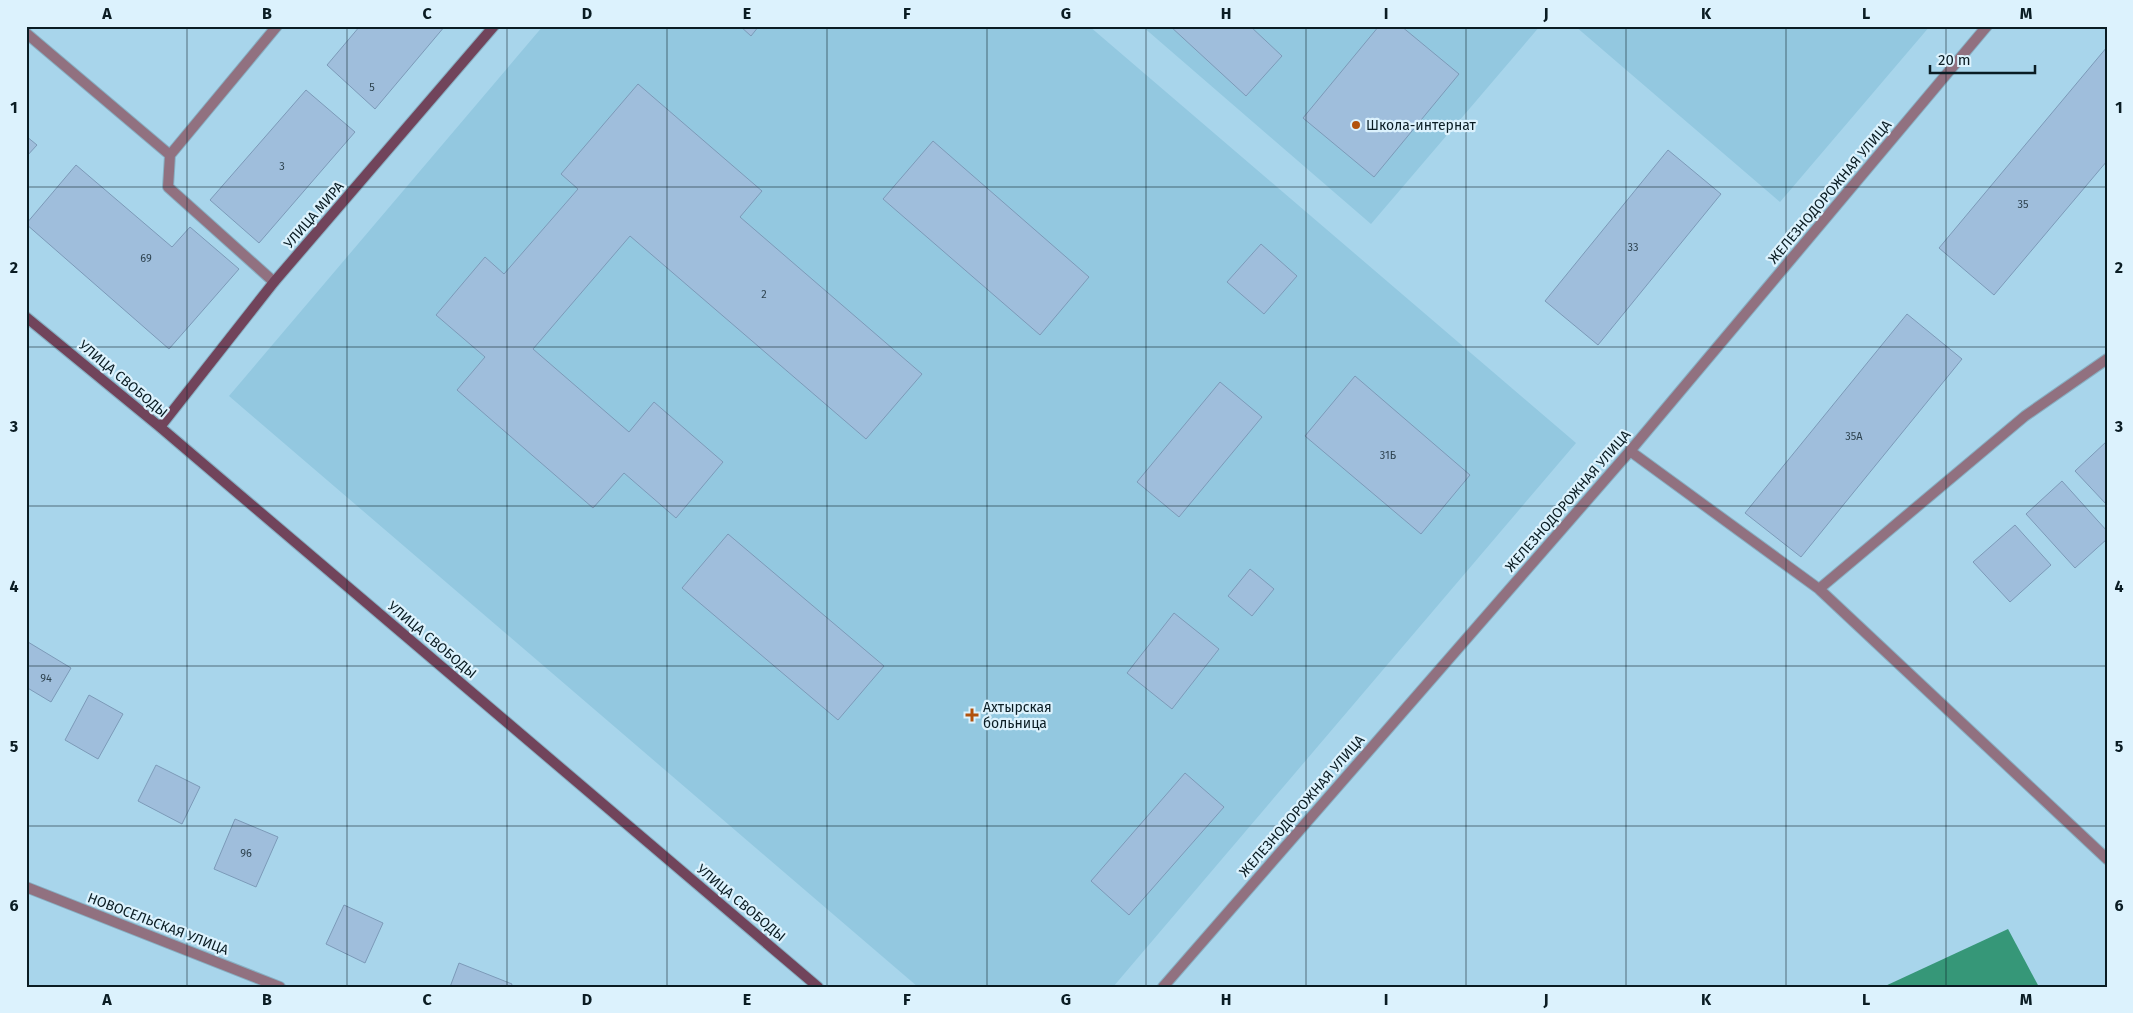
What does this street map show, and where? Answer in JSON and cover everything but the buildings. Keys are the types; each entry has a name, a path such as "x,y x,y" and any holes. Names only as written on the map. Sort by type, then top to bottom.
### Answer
{"street":[{"path":"274,282 168,188 170,155 277,26"},
{"name":"УЛИЦА МИРА","path":"160,427 274,282 494,26"},
{"name":"ЖЕЛЕЗНОДОРОЖНАЯ УЛИЦА","path":"1163,987 1630,451 1987,26"},
{"path":"26,33 170,155"},
{"name":"УЛИЦА СВОБОДЫ","path":"26,317 160,427 818,987"},
{"path":"1820,589 2025,416 2107,359"},
{"path":"1630,451 1820,589 2107,859"},
{"name":"НОВОСЕЛЬСКАЯ УЛИЦА","path":"26,888 280,987"}],"shaded area":[{"name":"Ахтырская больница","path":"543,26 1089,26 1576,443 1113,987 918,987 229,396"},
{"name":"Школа-интернат","path":"1142,26 1540,26 1371,224"},
{"path":"1575,26 1930,26 1780,202"},
{"path":"2008,929 2039,987 1883,987"}],"place":[{"name":"Школа-интернат","path":"1356,125"},
{"name":"Ахтырская больница","path":"972,715"}]}
